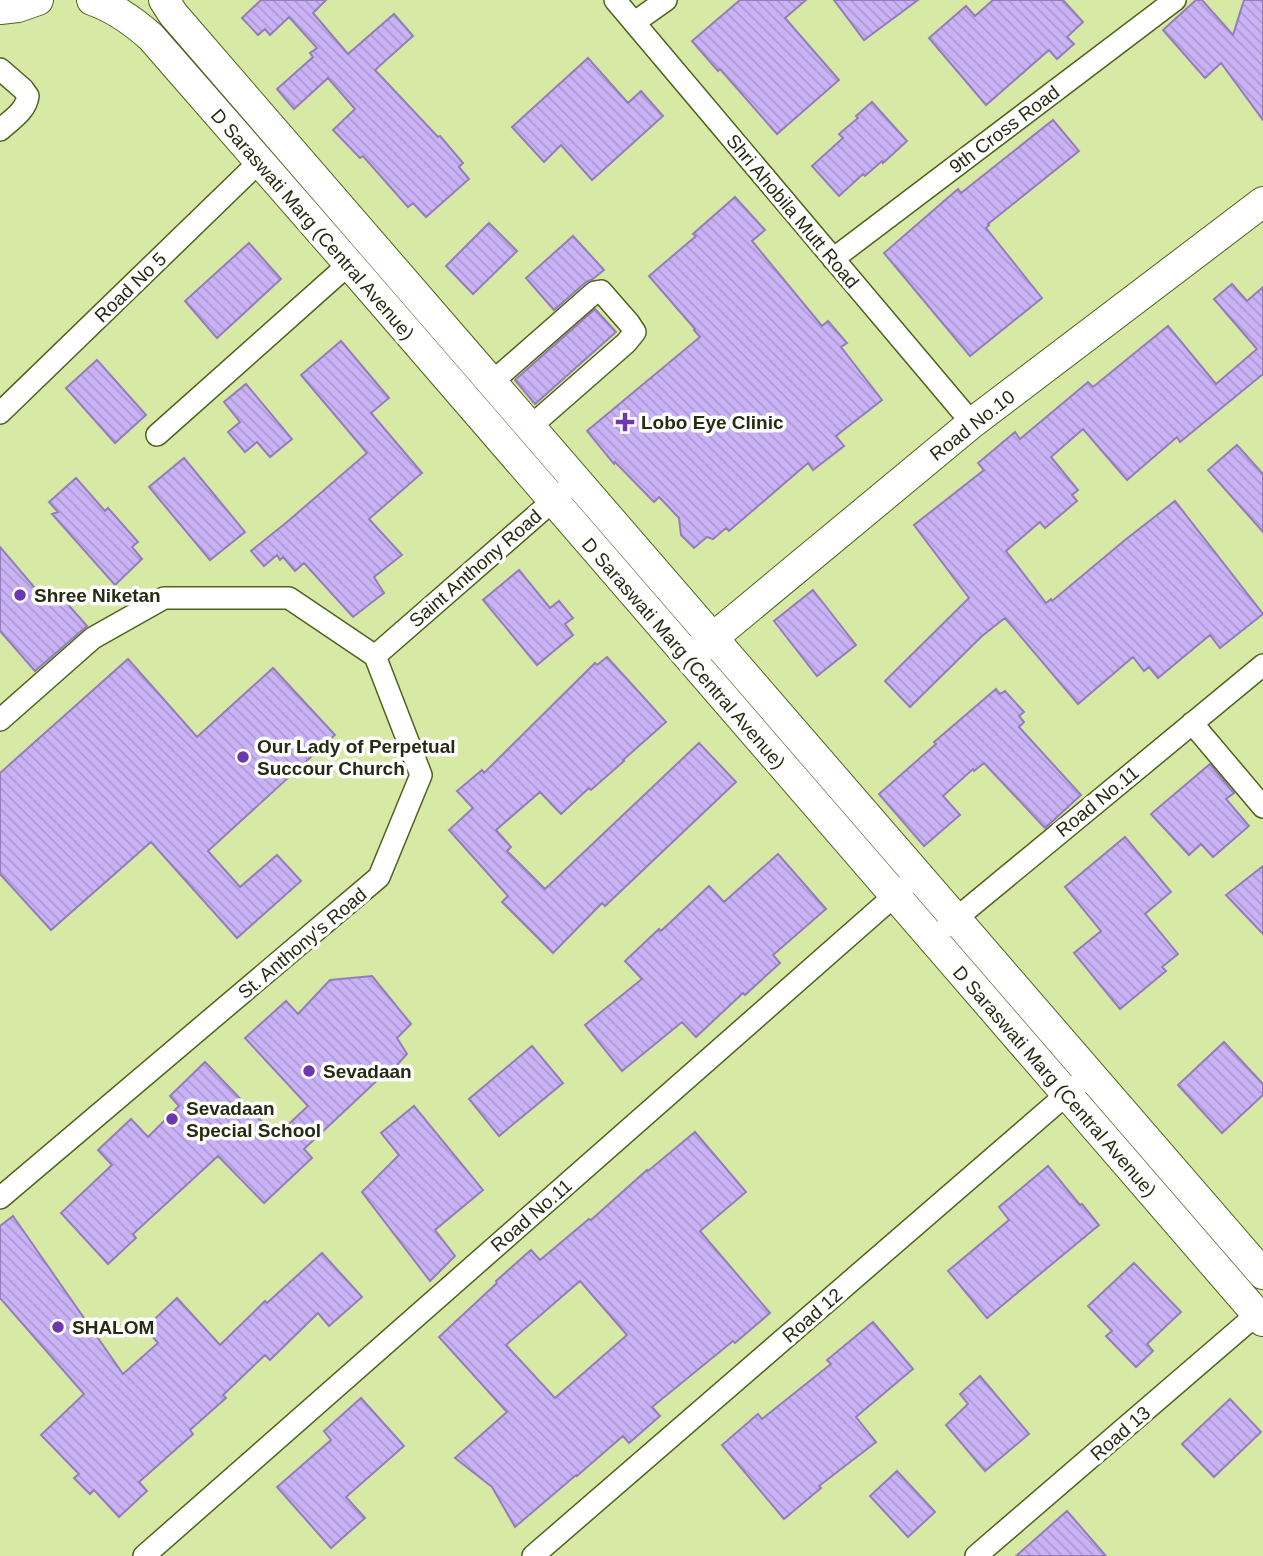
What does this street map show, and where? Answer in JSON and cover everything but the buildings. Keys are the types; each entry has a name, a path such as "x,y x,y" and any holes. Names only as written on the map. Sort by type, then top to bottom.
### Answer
{"main road":[{"path":"0,9 18,7 38,0"},
{"name":"D Saraswati Marg (Central Avenue)","path":"92,0 105,4 130,19 150,37 1261,1315"},
{"name":"D Saraswati Marg (Central Avenue)","path":"163,0 1263,1274"},
{"name":"Road No.10","path":"689,658 972,423 1263,202"}],"street":[{"name":"Shri Ahobila Mutt Road","path":"615,0 972,423"},
{"path":"635,22 666,0"},
{"name":"9th Cross Road","path":"833,258 1175,0"},
{"path":"0,69 28,96 24,108 0,130"},
{"name":"Road No 5","path":"0,413 259,162"},
{"path":"157,436 349,264"},
{"path":"491,383 595,292 601,291 635,332 530,427"},
{"name":"Saint Anthony Road","path":"375,656 576,481"},
{"path":"0,720 93,638 164,598 289,598 375,656"},
{"name":"St. Anthony's Road","path":"0,1198 379,877 421,775 375,656"},
{"name":"Road No.11","path":"932,939 1263,665"},
{"path":"1192,723 1263,807"},
{"name":"Road No.11","path":"144,1556 918,875"},
{"name":"Road 12","path":"533,1556 1090,1074"},
{"name":"Road 13","path":"976,1556 1261,1315"}],"place":[{"name":"Lobo Eye Clinic","path":"625,422"},
{"name":"Shree Niketan","path":"20,595"},
{"name":"Our Lady of Perpetual Succour Church","path":"243,757"},
{"name":"Sevadaan","path":"309,1071"},
{"name":"Sevadaan Special School","path":"172,1119"},
{"name":"SHALOM","path":"58,1327"}]}
